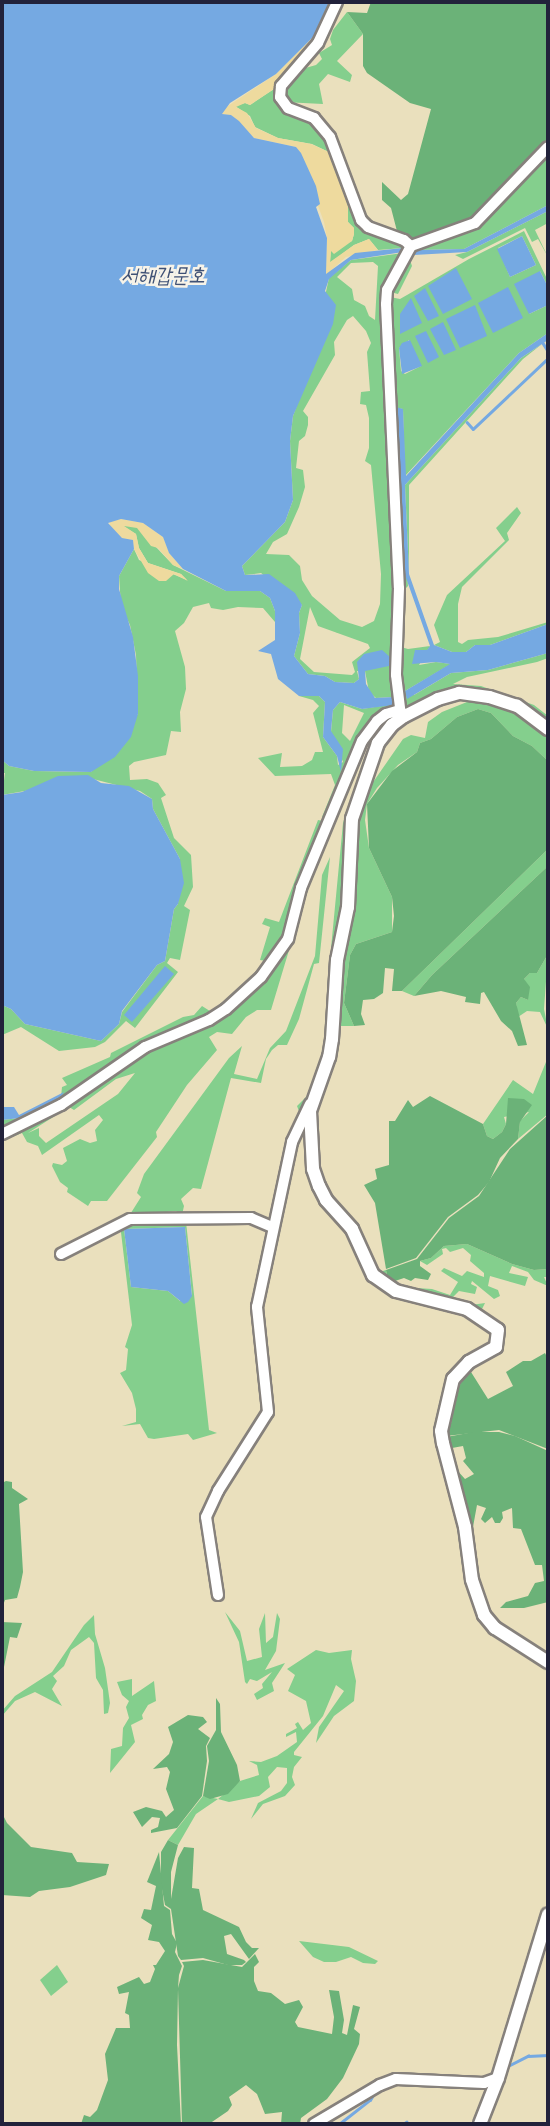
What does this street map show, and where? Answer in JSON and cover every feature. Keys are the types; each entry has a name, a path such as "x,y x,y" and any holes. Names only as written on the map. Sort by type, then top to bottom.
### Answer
{"street":[{"path":"337,2 318,43 282,86 282,103 314,118 330,137 361,220 368,227 404,240 411,246"},
{"path":"218,1595 206,1517 218,1491 268,1412 257,1307 272,1227 292,1142 312,1102 329,1057 337,960 348,907 352,819 378,743 402,713 396,675 399,588 387,290 411,246 475,223 548,147"},
{"path":"2,1135 71,1099 156,1041 209,1020 226,1009 261,977 288,939 301,888 362,741 386,714 402,713 438,699 469,693 517,706 548,729"},
{"path":"312,1102 313,1169 326,1200 352,1229 373,1275 396,1291 467,1309 498,1330 496,1347 469,1362 453,1379 447,1398 443,1443 466,1527 472,1580 480,1607 495,1628 548,1662"},
{"path":"61,1254 130,1219 251,1219 272,1227"},
{"path":"480,2124 498,2078 548,1914"},
{"path":"314,2124 380,2085 396,2079 484,2083 498,2078"}],"green space":[{"path":"371,2 548,2 548,146 475,222 413,242 398,235 391,208 382,200 382,182 401,200 408,194 431,109 410,103 367,73 363,66 363,34 347,12 367,13"},
{"path":"347,12 363,34 337,61 352,75 350,82 328,74 319,84 323,104 283,102 284,87 295,71 316,65 322,59 319,53 332,45 330,39 333,30"},
{"path":"277,87 276,98 327,136 357,219 398,240 406,248 388,282 397,705 365,732 292,926 266,961 260,960 270,927 262,924 265,918 279,922 318,820 323,821 322,817 335,785 331,774 275,776 258,758 282,753 280,767 302,766 312,760 315,752 323,752 313,713 319,706 313,700 299,696 302,694 319,696 325,702 323,737 337,756 338,765 343,762 331,732 333,710 340,702 362,709 394,704 392,697 376,698 369,692 365,671 357,671 359,679 354,683 335,682 325,676 308,674 294,656 300,633 299,613 302,605 261,573 245,575 242,566 285,522 293,500 290,441 293,416 307,378 329,278 351,260 403,253 403,248 378,250 369,239 354,245 330,263 331,249 352,241 354,234 354,228 348,222 348,207 331,153 312,144 278,138 255,127 250,116 235,106 245,103 250,105","holes":["373,262 378,266 375,320 369,316 365,306 354,300 352,289 337,277 351,263","353,316 366,331 371,343 367,352 370,391 361,392 360,404 366,405 369,418 369,448 365,461 371,465 381,574 380,604 374,621 362,627 340,620 312,596 302,580 300,566 289,555 266,554 273,542 287,534 299,507 305,487 303,470 296,468 299,441 305,436 308,425 308,417 303,411 335,355 334,342 347,320","310,607 318,626 368,644 370,648 352,662 355,672 352,675 314,672 300,659","344,705 364,713 350,741 342,733"]},
{"path":"548,149 548,205 464,249 417,250 410,260 412,266 398,294 390,292 414,249"},
{"path":"548,211 548,223 535,230 548,257 538,239 532,242 525,228 463,259 455,255 467,252"},
{"path":"524,231 548,281 548,287 540,271 529,314 548,305 548,333 519,353 405,476 403,409 396,408 408,586 402,592 401,647 408,649 430,646 419,665 436,662 451,664 405,691 414,695 451,673 488,670 548,653 548,658 537,662 467,677 453,684 481,686 534,705 548,716 548,727 469,691 406,713 400,700 390,297 400,299","holes":["522,236 536,265 510,277 498,248","409,340 421,366 405,374 401,371 399,348"]},
{"path":"542,344 523,359 409,485 409,574 405,485 521,358"},
{"path":"517,507 521,513 507,533 509,540 462,587 458,604 458,642 462,644 468,640 498,637 548,624 490,645 475,645 466,652 452,652 434,645 440,642 434,625 447,595 505,541 496,528"},
{"path":"123,526 137,527 173,565 226,591 260,591 270,598 275,611 275,622 263,608 238,607 223,610 211,608 209,603 193,607 184,623 175,631 185,667 186,689 180,712 181,732 171,731 166,755 134,762 129,766 130,780 147,779 158,783 166,795 161,798 174,838 191,855 193,887 184,906 190,910 180,960 170,958 167,963 178,972 135,1028 126,1021 105,1042 95,1047 59,1051 21,1027 2,1035 2,1005 11,1009 25,1024 101,1041 119,1024 122,1012 157,965 165,961 174,909 178,904 180,859 153,809 152,799 140,791 93,779 2,795 5,773 2,773 2,760 9,766 34,771 91,772 138,714 136,655 130,625 121,606 119,576 134,549 139,560 187,580 181,574 148,563 139,548 136,534"},
{"path":"456,696 470,696 479,696 516,708 534,718 548,731 548,761 532,746 513,736 491,713 478,709 457,717 431,739 420,743 417,752 398,765 377,788 367,804 365,820 369,848 392,897 392,932 356,944 350,955 344,1003 354,1026 336,1026 335,990 349,907 353,820 364,783 379,745 393,726 430,704","holes":["470,696 486,699 467,702 442,712 428,722 425,738 411,735 403,739 360,801 375,756 394,727 430,705"]},
{"path":"478,709 491,713 513,736 532,746 548,761 548,849 402,991 392,991 394,969 385,968 383,993 374,999 363,1000 361,1014 365,1025 354,1026 344,1003 350,955 356,944 392,932 394,916 392,897 369,848 367,804 392,771 417,752 420,743 431,739 457,717"},
{"path":"390,724 348,838 331,1030 310,1101 269,1222 288,1143 300,1114 297,1106 311,1092 327,1039 327,990 343,823 364,759 375,739"},
{"path":"548,849 548,866 432,975 414,996 402,991"},
{"path":"330,857 319,963 314,964 299,1019 287,1045 278,1045 272,1050 266,1059 261,1083 231,1078 201,1189 193,1188 181,1199 184,1206 182,1215 176,1211 129,1216 141,1197 137,1193 144,1174 229,1058 242,1046 234,1074 257,1079 270,1048 286,1031 315,956 322,875"},
{"path":"548,866 548,954 537,973 530,973 524,979 530,987 528,1000 521,997 516,1003 527,1045 518,1046 512,1031 501,1021 484,992 481,993 480,1004 465,1002 466,997 441,991 414,996 432,975"},
{"path":"302,907 271,1010 257,1010 246,1017 232,1034 217,1032 209,1037 217,1050 187,1085 156,1132 157,1137 107,1201 91,1201 88,1206 67,1192 68,1188 60,1182 52,1166 53,1163 62,1165 67,1161 63,1148 80,1139 90,1143 97,1141 95,1130 103,1120 99,1115 42,1155 38,1146 27,1142 22,1133 2,1141 132,1058 209,1022 256,986","holes":["135,1073 118,1094 46,1143 39,1136 39,1128 28,1133 69,1107 74,1110 116,1079"]},
{"path":"548,954 544,1009 548,1029 540,1012 527,1011 518,1017 516,1003 521,997 528,1000 524,979 530,973 537,973"},
{"path":"221,1003 226,1007 214,1015 164,1034 77,1093 2,1132 2,1120 20,1118 61,1097 62,1087 67,1085 62,1078 110,1057 111,1053 183,1017 194,1015 202,1006 213,1013"},
{"path":"548,1057 548,1114 518,1139 520,1121 529,1112 504,1117 506,1124 502,1132 493,1139 487,1136 483,1124 513,1080 533,1094"},
{"path":"430,1096 483,1124 487,1136 493,1139 502,1132 506,1124 508,1098 524,1099 532,1105 520,1122 518,1139 500,1158 489,1182 478,1195 448,1217 416,1258 386,1269 375,1203 364,1185 377,1179 375,1169 389,1165 389,1121 395,1121 408,1100 413,1107"},
{"path":"548,1115 548,1269 534,1270 512,1264 467,1244 444,1246 431,1258 420,1261 420,1266 431,1274 428,1280 415,1278 411,1281 404,1278 392,1282 388,1279 386,1270 417,1259 449,1218 479,1196 510,1149"},
{"path":"186,1222 209,1430 217,1433 193,1440 188,1434 154,1439 148,1438 140,1424 122,1426 136,1422 136,1409 132,1393 120,1373 126,1370 128,1349 125,1347 132,1325 120,1224","holes":["185,1227 192,1295 180,1301 168,1291 131,1287 124,1229"]},
{"path":"467,1244 512,1264 534,1270 548,1269 548,1277 544,1277 548,1286 534,1280 528,1272 512,1266 509,1273 528,1277 525,1286 490,1276 488,1286 498,1290 500,1296 494,1299 472,1281 471,1284 477,1287 475,1294 459,1291 453,1297 471,1305 485,1303 482,1309 496,1321 503,1337 501,1347 468,1366 457,1378 449,1400 445,1436 448,1399 456,1377 468,1365 500,1347 501,1333 495,1323 474,1311 443,1300 395,1289 384,1283 377,1273 386,1270 388,1279 401,1287 432,1289 450,1295 458,1282 441,1271 444,1268 462,1276 467,1271 484,1277 484,1273 470,1261 471,1255 463,1248 450,1252 446,1248 442,1249 443,1254 427,1265 420,1261 431,1258 444,1246"},
{"path":"545,1353 548,1359 548,1449 499,1430 446,1436 445,1427 451,1423 459,1386 467,1374 471,1372 488,1399 513,1386 506,1372 523,1361 531,1361"},
{"path":"474,1432 499,1432 548,1451 548,1602 524,1608 500,1608 506,1602 528,1596 535,1583 544,1581 542,1565 535,1565 521,1529 513,1528 512,1508 502,1512 500,1523 495,1523 492,1517 485,1523 481,1519 486,1508 477,1505 471,1538 446,1437","holes":["463,1446 466,1458 463,1461 474,1474 465,1479 456,1469 452,1448"]},
{"path":"12,1482 12,1488 28,1499 19,1504 23,1572 20,1587 17,1598 5,1600 2,1608 2,1483"},
{"path":"225,1612 240,1631 247,1661 262,1657 259,1629 265,1613 266,1643 273,1637 277,1613 280,1619 276,1651 265,1670 285,1663 272,1683 274,1691 257,1700 254,1694 263,1688 262,1684 272,1672 257,1681 250,1679 247,1684 245,1682 239,1642"},
{"path":"94,1615 95,1634 105,1668 110,1703 108,1713 104,1714 103,1690 96,1678 94,1643 89,1637 71,1650 64,1666 53,1676 57,1681 52,1689 62,1706 35,1692 15,1701 2,1716 2,1711 15,1696 52,1672 84,1625"},
{"path":"2,1622 22,1623 17,1638 10,1637 2,1677"},
{"path":"316,1650 329,1653 352,1650 351,1659 356,1681 354,1701 334,1716 316,1743 319,1727 344,1691 336,1685 323,1716 294,1752 294,1755 302,1757 294,1767 292,1777 295,1785 285,1796 263,1804 251,1819 258,1803 281,1791 287,1783 287,1768 277,1767 268,1777 270,1787 259,1796 229,1802 218,1799 240,1781 259,1775 257,1765 249,1761 261,1762 277,1756 297,1742 296,1732 286,1737 286,1734 297,1728 295,1724 298,1722 303,1730 311,1723 306,1701 288,1691 295,1675 287,1669"},
{"path":"132,1679 132,1696 154,1681 156,1701 148,1705 142,1715 143,1719 131,1725 135,1742 110,1773 111,1749 122,1746 123,1728 129,1718 126,1707 129,1701 122,1695 117,1682"},
{"path":"216,1698 220,1704 221,1732 237,1765 240,1781 228,1794 210,1799 203,1796 209,1761 207,1746 216,1730"},
{"path":"188,1715 203,1717 207,1722 198,1729 210,1738 206,1746 207,1761 202,1796 177,1828 151,1833 151,1830 158,1827 160,1818 152,1817 142,1827 133,1812 146,1807 162,1811 166,1817 174,1810 166,1789 170,1772 167,1767 153,1769 169,1754 173,1742 168,1727"},
{"path":"203,1796 218,1799 196,1814 178,1845 168,1840"},
{"path":"2,1813 7,1823 31,1847 72,1853 77,1862 109,1864 106,1875 70,1887 39,1891 30,1897 2,1895"},
{"path":"168,1840 178,1845 171,1872 171,1899 178,1858 184,1847 194,1848 192,1888 199,1889 203,1910 239,1927 246,1942 252,1948 259,1948 249,1959 231,1934 224,1936 227,1954 244,1960 246,1962 242,1965 228,1965 203,1958 181,1960 178,1956 171,1909 165,1905 161,1884 161,1852"},
{"path":"159,1852 164,1906 170,1910 172,1934 177,1943 175,1952 182,1966 178,1988 184,1966 182,1962 203,1960 242,1967 255,1954 259,1962 254,1967 254,1981 258,1991 271,1993 285,2004 299,2000 303,2007 295,2022 298,2027 332,2034 334,2017 329,1990 339,1991 344,2020 342,2033 347,2035 353,2005 360,2007 354,2029 360,2034 359,2044 343,2078 327,2099 301,2118 300,2124 281,2124 282,2112 265,2114 257,2094 246,2085 229,2097 232,2105 228,2111 209,2124 182,2124 178,1989 177,2045 181,2124 81,2124 84,2115 90,2117 97,2110 108,2080 105,2054 116,2028 130,2028 129,2015 125,2013 129,1992 119,1994 117,1987 139,1977 144,1984 150,1982 155,1969 153,1965 156,1965 165,1951 159,1942 148,1940 152,1925 141,1918 144,1909 151,1910 156,1886 147,1882"},
{"path":"299,1941 349,1947 378,1961 375,1964 363,1963 351,1957 336,1962 324,1962 313,1957"},
{"path":"57,1965 68,1982 51,1996 40,1980"}],"sand":[{"path":"328,2 333,2 320,34 277,87 250,105 245,103 236,107 247,113 256,128 278,138 311,144 331,153 348,207 348,222 354,228 354,234 352,241 334,254 331,251 330,262 354,245 369,239 378,250 346,257 326,275 327,238 324,222 296,147 254,138 231,115 222,114 222,110 276,74 314,36"},
{"path":"121,519 143,523 163,537 169,553 183,569 173,565 158,548 151,546 137,528 124,526 136,534 139,548 148,563 181,574 188,581 174,574 166,581 159,581 148,573 134,549 133,540 122,538 110,528 110,521"}],"water":[{"name":"서해갑문호","path":"2,2 329,2 314,36 276,74 230,103 222,114 231,115 239,121 254,138 296,147 301,153 316,186 320,204 316,207 327,238 326,274 355,253 403,248 403,252 351,260 329,279 325,291 336,305 333,324 293,416 290,441 293,500 285,522 242,566 245,575 269,574 295,593 302,605 299,613 300,633 294,656 308,674 325,676 335,682 354,683 359,679 357,662 364,654 382,650 390,657 389,666 365,671 366,684 375,698 393,697 394,705 362,709 340,702 333,710 331,731 343,749 341,772 337,756 323,737 325,702 319,696 299,696 278,679 271,654 258,651 275,640 275,611 270,598 260,591 226,591 183,569 169,553 163,537 143,523 121,519 108,523 122,538 133,540 134,549 119,576 119,589 133,637 138,676 138,714 131,737 115,757 91,772 34,771 9,766 2,760"},
{"path":"548,205 548,211 467,252 414,255 417,250 464,249"},
{"path":"522,236 536,265 510,277 497,249"},
{"path":"456,268 472,299 443,314 428,286"},
{"path":"540,271 548,287 548,305 529,314 514,284"},
{"path":"508,287 523,318 493,333 478,303"},
{"path":"425,288 439,316 428,321 414,296"},
{"path":"411,298 422,323 400,334 400,314"},
{"path":"475,305 487,336 460,348 446,319"},
{"path":"443,322 456,350 444,355 430,329"},
{"path":"426,331 439,357 428,363 415,336"},
{"path":"548,333 548,340 521,358 405,485 409,574 434,645 452,652 466,652 475,645 490,645 548,624 548,653 488,670 451,673 407,699 405,691 450,664 412,664 415,650 427,650 430,646 405,575 396,407 403,409 406,476 519,353"},
{"path":"410,340 422,366 402,374 399,348 402,343"},
{"path":"88,775 101,783 129,786 152,799 153,809 180,859 184,883 174,909 165,961 157,965 122,1011 119,1024 101,1041 25,1024 11,1009 2,1005 2,795 22,792 58,776"},
{"path":"165,966 174,974 132,1022 124,1015"},
{"path":"64,1092 61,1097 20,1118 2,1120 2,1107 14,1107 19,1115"},
{"path":"185,1227 192,1296 188,1302 184,1304 168,1291 131,1287 124,1229"}],"waterway":[{"path":"543,343 548,351"},
{"path":"467,422 473,429 548,358"},
{"path":"506,2067 528,2056 548,2055"},
{"path":"402,2074 430,2075"},
{"path":"339,2124 370,2100 375,2092"}]}
